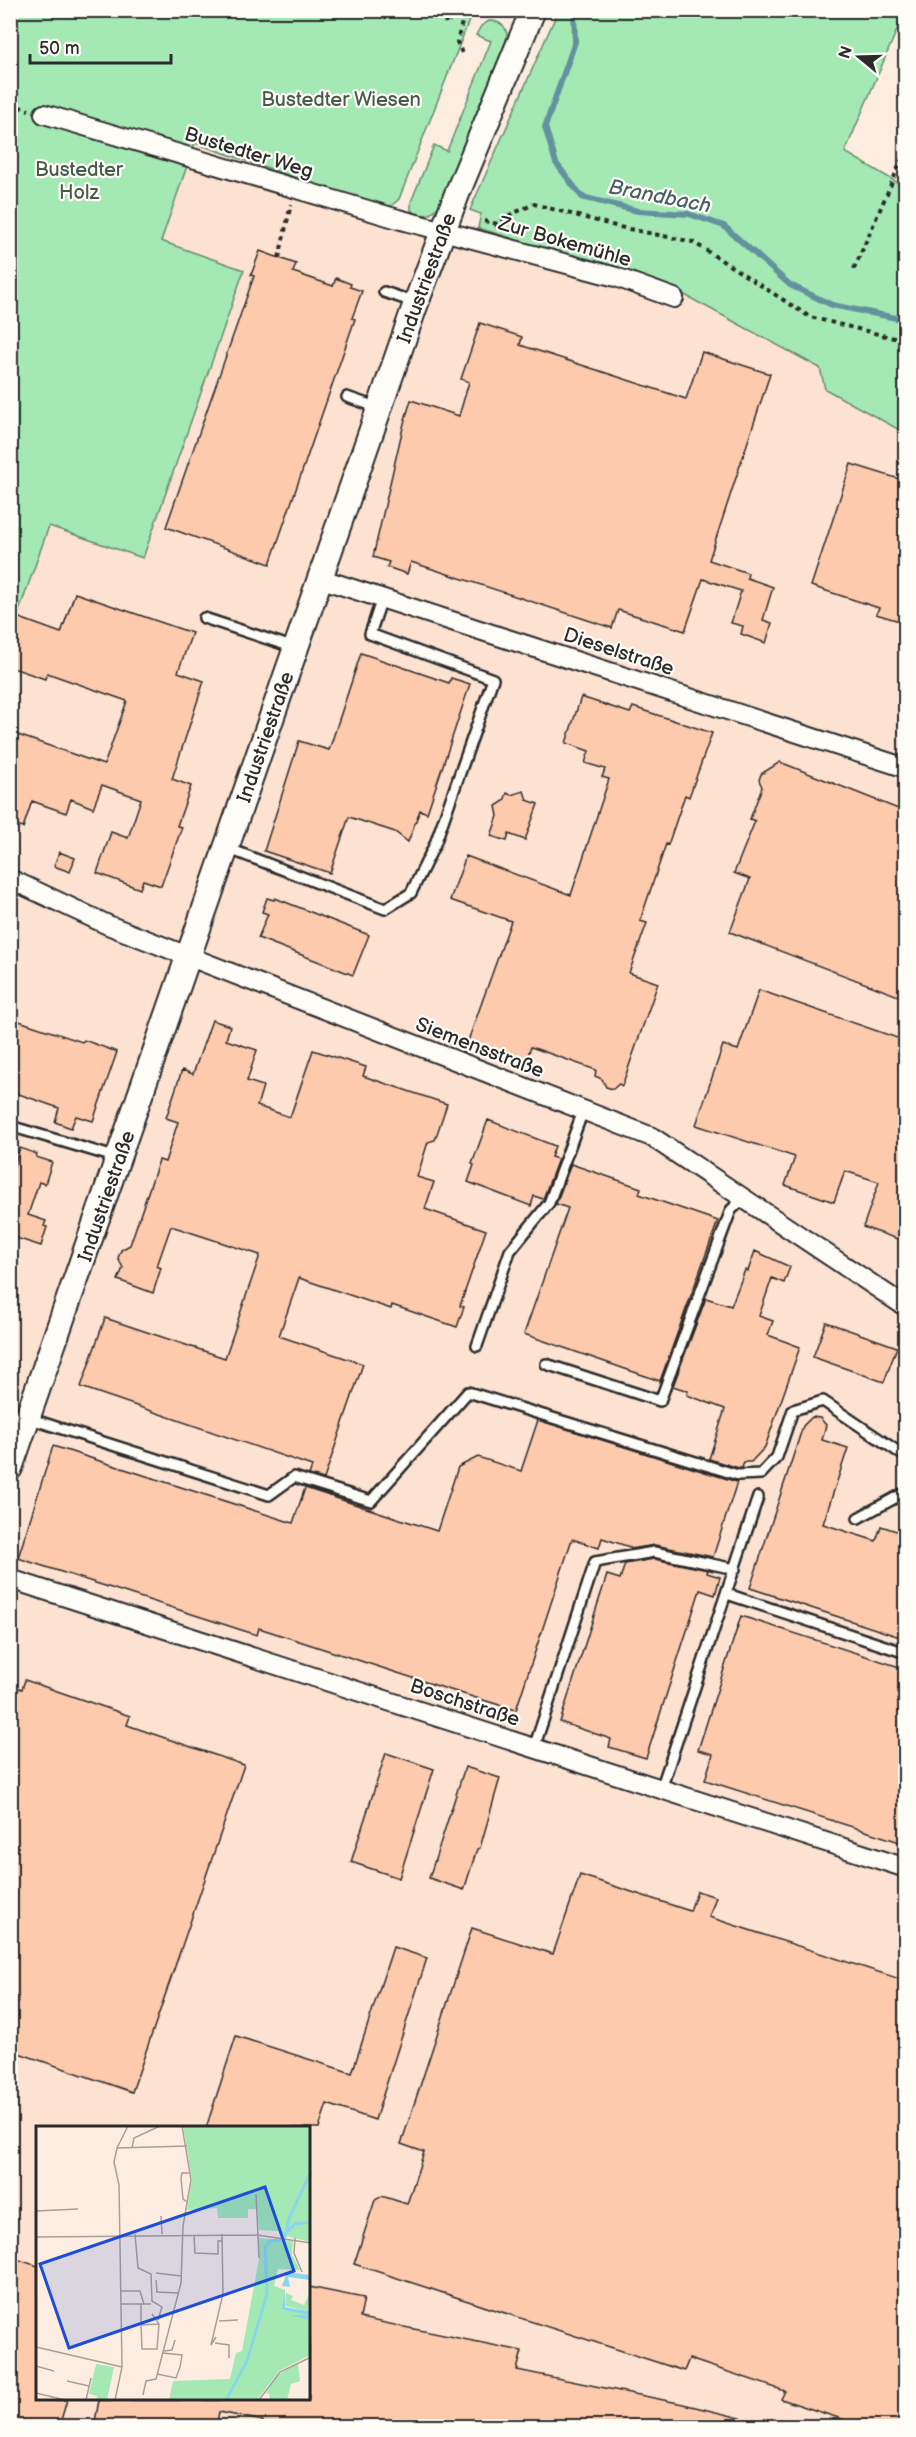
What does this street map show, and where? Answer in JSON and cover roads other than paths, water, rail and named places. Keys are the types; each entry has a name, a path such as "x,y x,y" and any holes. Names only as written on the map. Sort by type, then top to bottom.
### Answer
{"street":[{"name":"Industriestraße","path":"10,1468 442,231 533,10"},
{"name":"Bustedter Weg","path":"44,114 442,231"},
{"name":"Zur Bokemühle","path":"442,231 604,274 674,298"},
{"name":"Dieselstraße","path":"319,578 906,768"},
{"name":"Siemensstraße","path":"10,879 108,925 652,1137 906,1307"},
{"name":"Boschstraße","path":"10,1579 906,1868"}],"lane":[{"path":"384,292 417,303"},
{"path":"347,397 379,408"},
{"path":"227,848 385,909 411,893 435,844 493,679 370,634 382,598"},
{"path":"204,618 296,648"},
{"path":"477,1346 510,1251 549,1203 583,1111"},
{"path":"10,1126 119,1158"},
{"path":"546,1364 660,1401 731,1210 744,1199"},
{"path":"28,1418 269,1495 294,1477 371,1501 468,1392 738,1475 762,1474 777,1457 793,1410 823,1401 906,1457"},
{"path":"858,1518 906,1492"},
{"path":"661,1789 758,1497"},
{"path":"534,1748 595,1562 654,1552 735,1569"},
{"path":"727,1594 906,1653"}],"waterway":[{"name":"Brandbach","path":"574,10 575,42 545,127 556,163 582,197 638,211 689,214 724,226 790,285 832,305 906,320"}],"park label":[{"name":"Bustedter Wiesen","path":"341,99"},
{"name":"Bustedter Holz","path":"79,180"}]}
